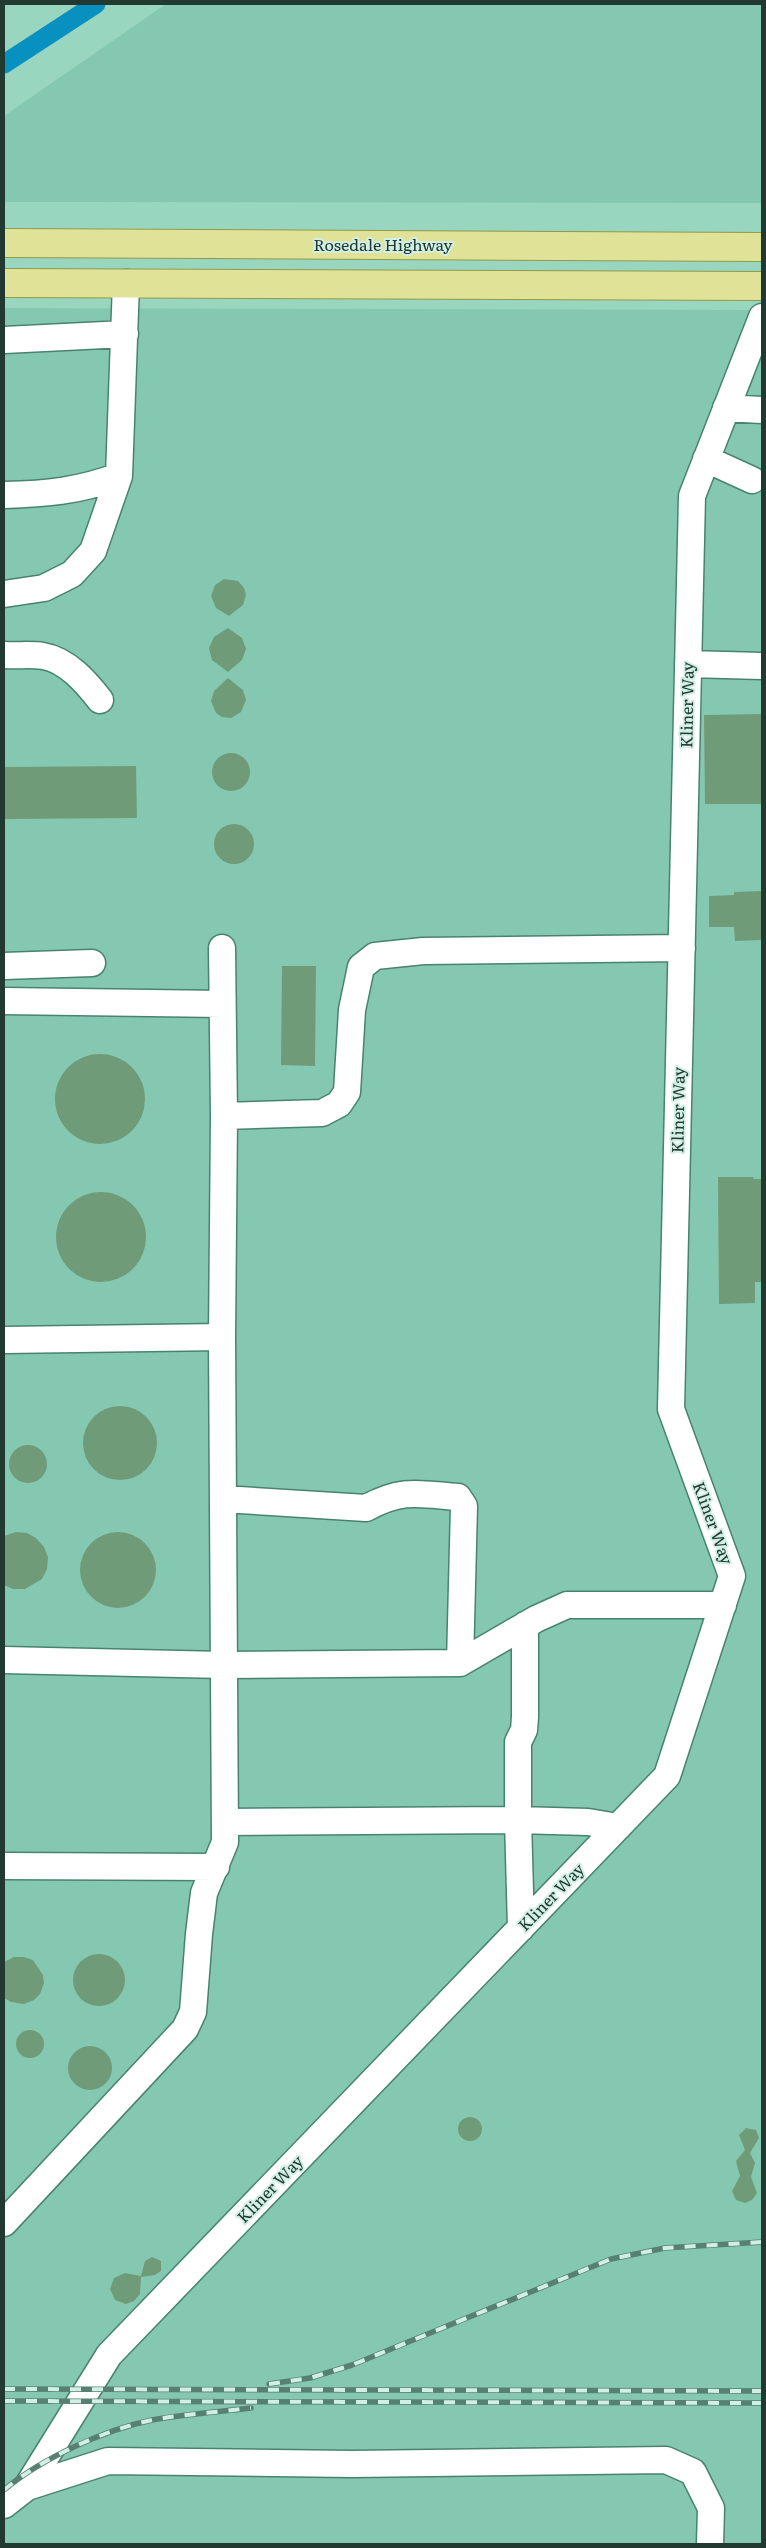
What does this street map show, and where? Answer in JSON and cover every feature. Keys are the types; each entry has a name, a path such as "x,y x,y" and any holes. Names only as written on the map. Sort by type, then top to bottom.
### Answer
{"main road":[{"name":"Rosedale Highway","path":"4,243 762,247"},
{"path":"4,283 762,286"}],"lane":[{"path":"4,594 44,588 72,574 94,551 119,476 126,284"},
{"name":"Kliner Way","path":"27,2488 109,2355 667,1776 732,1576 671,1409 692,496 762,317"},
{"path":"4,340 125,334"},
{"path":"726,408 762,410"},
{"path":"706,459 752,480"},
{"path":"4,495 50,493 80,489 119,476"},
{"path":"4,656 44,656 66,666 87,683 100,700"},
{"path":"688,664 762,666"},
{"path":"4,2223 113,2103 184,2029 193,2012 204,1893 225,1842 222,948"},
{"path":"224,1116 322,1113 339,1104 347,1092 352,1010 361,967 375,956 422,951 682,948"},
{"path":"4,966 92,963"},
{"path":"4,1001 222,1004"},
{"path":"4,1340 222,1337"},
{"path":"223,1499 366,1508 383,1499 404,1493 458,1497 464,1506 460,1663"},
{"path":"4,1660 223,1666 460,1663 525,1625 567,1605 723,1605"},
{"path":"521,1928 518,1742 524,1730 525,1717 525,1625"},
{"path":"225,1822 518,1820 588,1822 618,1827"},
{"path":"4,1866 216,1867"},
{"path":"4,2504 27,2488 108,2461 352,2464 666,2460 693,2472 711,2508 710,2544"}],"shaded area":[{"path":"166,4 762,4 762,203 4,202 4,116"},
{"path":"4,308 762,310 762,2544 4,2544"}],"building":[{"path":"224,579 238,581 244,588 246,595 243,605 229,616 216,608 211,596 215,585"},
{"path":"228,628 242,638 246,649 242,660 228,672 212,660 209,648 214,637"},
{"path":"228,678 243,690 246,700 241,712 231,718 222,717 216,713 211,701 214,691"},
{"path":"762,714 762,804 705,804 704,715"},
{"path":"231,753 244,759 250,772 244,785 231,791 218,785 212,772 218,759"},
{"path":"136,766 137,818 4,819 4,767"},
{"path":"234,824 248,830 254,844 248,858 234,864 220,858 214,844 220,830"},
{"path":"762,891 762,940 735,941 734,927 709,927 709,896 734,895 734,892"},
{"path":"282,966 316,966 315,1066 281,1065"},
{"path":"100,1054 117,1058 132,1067 141,1082 145,1099 141,1116 132,1131 117,1140 100,1144 83,1140 68,1131 59,1116 55,1099 59,1082 68,1067 83,1058"},
{"path":"718,1177 753,1177 754,1179 762,1179 762,1282 755,1282 755,1303 719,1304"},
{"path":"92,1192 110,1192 126,1199 139,1212 146,1228 146,1246 139,1262 126,1275 110,1282 92,1282 76,1275 63,1262 56,1246 56,1228 63,1212 76,1199"},
{"path":"120,1406 141,1412 151,1422 157,1443 151,1464 141,1474 120,1480 99,1474 89,1464 83,1443 89,1422 99,1412"},
{"path":"28,1445 41,1451 47,1464 41,1477 28,1483 15,1477 9,1464 15,1451"},
{"path":"16,1532 27,1533 36,1538 44,1547 48,1557 47,1569 42,1579 25,1589 13,1589 4,1585 4,1536"},
{"path":"111,1532 125,1532 139,1538 150,1549 156,1563 153,1585 145,1597 125,1608 111,1608 97,1602 86,1591 80,1577 80,1563 86,1549 97,1538"},
{"path":"94,1954 104,1954 118,1961 125,1975 125,1985 118,1999 104,2006 94,2006 84,2002 77,1995 73,1985 73,1975 77,1965 84,1958"},
{"path":"14,1957 24,1957 33,1960 43,1975 44,1983 40,1994 34,2000 24,2004 11,2002 4,1998 4,1962"},
{"path":"30,2030 40,2034 44,2044 40,2054 30,2058 20,2054 16,2044 20,2034"},
{"path":"94,2046 106,2052 111,2059 111,2077 106,2084 99,2089 86,2090 78,2087 71,2080 68,2064 71,2056 78,2049"},
{"path":"470,2117 475,2118 481,2124 481,2134 475,2140 470,2141 465,2140 459,2134 458,2129 459,2124 465,2118"},
{"path":"746,2128 756,2130 759,2138 750,2153 755,2163 751,2177 757,2193 752,2200 745,2203 736,2200 732,2191 740,2176 736,2161 745,2150 739,2135"},
{"path":"152,2257 161,2261 161,2271 155,2275 141,2277 140,2294 134,2301 126,2304 115,2300 110,2289 114,2278 125,2273 141,2276 145,2261"}],"waterway":[{"path":"4,64 96,4"}],"railway":[{"path":"269,2384 310,2378 352,2365 611,2259 665,2248 762,2242"},
{"path":"4,2389 762,2391"},
{"path":"4,2401 762,2403"},
{"path":"4,2490 19,2478 55,2456 114,2431 152,2420 251,2408"}]}
